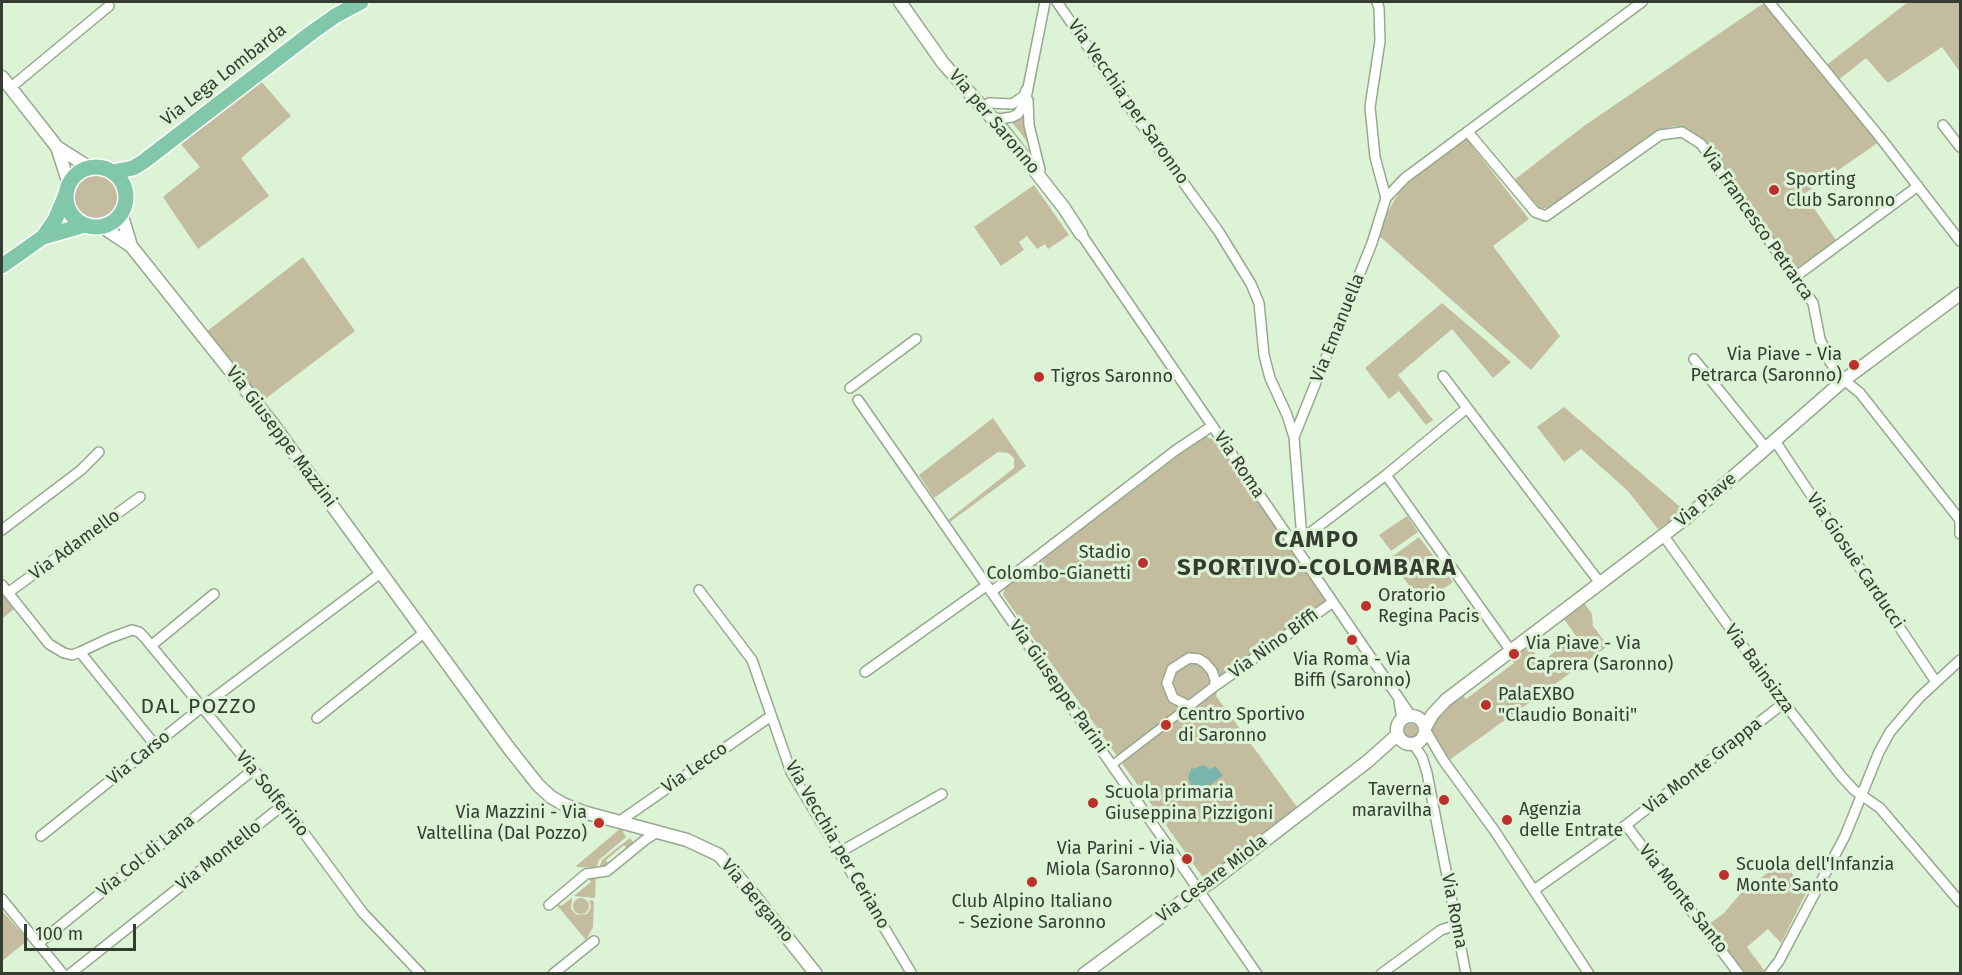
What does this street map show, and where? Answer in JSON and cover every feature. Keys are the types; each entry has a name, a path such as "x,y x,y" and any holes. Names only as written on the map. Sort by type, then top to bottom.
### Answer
{"main road":[{"name":"Via Lega Lombarda","path":"112,172 133,168 143,162 311,33 335,16 361,2"},
{"name":"Via Lega Lombarda","path":"125,190 143,162"},
{"path":"2,266 43,237 55,220 74,177 90,168 98,167 118,177 125,190 124,206 121,213 109,224 93,225 43,237"},
{"path":"68,189 67,204 71,213 93,225"}],"street":[{"name":"Via per Saronno","path":"900,2 954,77 997,117 1040,170 1081,234"},
{"path":"997,117 1012,117 1022,109 1045,2"},
{"name":"Via Vecchia per Saronno","path":"1058,2 1139,121 1199,203 1251,284 1259,303 1264,355 1269,378 1287,415 1294,437"},
{"path":"1377,2 1380,23 1378,60 1370,107 1375,157 1386,198"},
{"path":"1386,198 1405,178 1642,2"},
{"path":"1769,2 1960,241"},
{"path":"10,88 108,6"},
{"name":"Via per Saronno","path":"926,40 989,103 1061,204"},
{"path":"2,77 57,147 90,168"},
{"path":"989,103 1012,104 1024,96 1028,85"},
{"path":"1028,85 1029,124 1040,170"},
{"path":"1943,125 1960,147"},
{"name":"Via Francesco Petrarca","path":"1467,132 1535,212 1546,216 1660,135 1682,132 1701,144 1813,303 1825,354 1844,380 1860,393 1960,520"},
{"path":"57,147 68,189"},
{"path":"1795,277 1918,186"},
{"name":"Via Emanuella","path":"1294,437 1357,279 1386,198"},
{"path":"121,213 131,246"},
{"path":"93,225 131,246"},
{"name":"Via Roma","path":"1081,234 1212,426 1298,542 1333,602 1410,718"},
{"name":"Via Giuseppe Mazzini","path":"131,246 279,432 538,785 563,804 583,812 620,821"},
{"name":"Via Piave","path":"1425,729 1432,715 1446,700 1701,505 1844,380 1960,294"},
{"path":"850,388 916,339"},
{"name":"Via Giosuè Carducci","path":"1694,359 1771,444 1936,682"},
{"path":"1443,376 1600,583"},
{"name":"Via Giuseppe Parini","path":"858,400 1201,889 1257,974"},
{"path":"1298,542 1386,475 1467,408"},
{"path":"865,672 989,589 1176,450 1212,426"},
{"path":"1294,437 1298,542"},
{"path":"2,530 81,470 99,452"},
{"path":"1386,475 1511,651"},
{"name":"Via Adamello","path":"9,592 140,497"},
{"path":"1960,520 1960,534"},
{"name":"Via Bainsizza","path":"1663,535 1784,704 1842,777 1854,790 1880,808 1960,902"},
{"name":"Via Carso","path":"41,837 202,707 382,572"},
{"path":"2,585 56,650 72,655 80,652 156,745"},
{"name":"Via Vecchia per Ceriano","path":"699,590 752,660 791,771 912,974"},
{"path":"152,645 214,594"},
{"name":"Via Nino Biffi","path":"1112,765 1215,686 1333,602"},
{"name":"Via Solferino","path":"80,652 132,630 139,632 283,806 363,913 421,974"},
{"path":"317,718 425,632"},
{"name":"Via Nino Biffi","path":"1189,706 1173,698 1167,683 1172,669 1183,660 1199,659 1205,663 1212,670 1215,686"},
{"path":"1769,974 1779,961 1845,836 1879,752 1890,732 1904,714 1960,660"},
{"name":"Via Piave","path":"1410,718 1446,700"},
{"name":"Via Monte Grappa","path":"1534,890 1626,825 1784,704"},
{"name":"Via Lecco","path":"620,821 771,716"},
{"path":"1425,729 1422,741 1405,740 1397,729 1410,718 1423,722 1443,760 1494,830 1589,974"},
{"name":"Via Roma","path":"1405,740 1422,757 1427,773 1466,974"},
{"name":"Via Cesare Miola","path":"1084,974 1185,898 1253,855 1368,761 1405,740"},
{"name":"Via Col di Lana","path":"39,943 253,770"},
{"path":"840,852 942,794"},
{"name":"Via Montello","path":"70,974 283,806"},
{"name":"Via Bergamo","path":"620,821 698,844 725,860 816,974"},
{"name":"Via Monte Santo","path":"1626,825 1739,974"},
{"path":"549,905 586,874 606,871 659,831"},
{"path":"2,899 63,974"},
{"path":"1380,974 1441,930 1456,925"},
{"path":"553,974 594,941"}],"shaded area":[{"path":"1908,2 1960,2 1960,72 1942,47 1888,83 1866,58 1836,82 1824,67"},
{"path":"1764,3 1879,142 1804,194 1836,240 1796,269 1709,150 1687,129 1675,126 1659,130 1549,208 1540,208 1514,180 1584,126"},
{"path":"260,80 291,116 241,158 269,196 198,249 163,197 200,167 180,143"},
{"path":"1025,109 1029,144 1011,121"},
{"path":"1466,138 1529,219 1493,246 1560,336 1531,370 1377,234 1399,193 1416,175"},
{"path":"96,175 112,182 119,198 112,214 96,221 80,214 73,198 80,182"},
{"path":"1034,185 1069,235 1048,249 1045,244 1037,249 1027,236 1019,242 1024,250 1001,266 974,227"},
{"path":"303,257 355,331 261,402 206,332"},
{"path":"1442,303 1511,362 1493,378 1452,329 1398,375 1433,420 1426,425 1399,391 1389,399 1365,368"},
{"path":"1564,407 1685,511 1658,529 1628,491 1581,449 1564,462 1537,427"},
{"path":"993,418 1026,466 950,522 948,520 1014,468 1014,458 1008,453 998,452 934,498 919,475"},
{"path":"1204,436 1215,440 1326,601 1220,677 1216,696 1297,807 1204,879 1003,595 1005,588"},
{"path":"1407,516 1418,532 1391,551 1379,535"},
{"path":"1419,537 1453,582 1423,604 1389,559"},
{"path":"4,594 15,608 2,619 2,596"},
{"name":"PalaEXBO \"Claudio Bonaiti\"","path":"1585,604 1592,614 1593,626 1608,646 1448,761 1432,738 1431,728 1439,711 1462,694 1466,699 1514,663 1511,658 1529,645 1541,662 1576,636 1564,619"},
{"path":"1411,724 1416,726 1418,731 1416,736 1411,738 1406,736 1404,731 1406,726"},
{"path":"621,828 626,837 599,860 596,868 576,866"},
{"path":"630,838 635,844 627,849 624,845 606,860 609,865 604,869 599,868 602,860"},
{"path":"1783,861 1806,893 1781,943 1768,929 1747,947 1764,970 1762,973 1746,973 1708,925 1724,913 1740,894"},
{"path":"596,875 595,898 574,896 591,882 588,878"},
{"path":"572,898 571,909 577,915 587,914 591,907 589,900 594,901 593,927 586,940 556,904 561,906"},
{"path":"581,898 589,906 581,914 573,906"},
{"path":"2,911 28,940 2,961"}],"water":[{"path":"1203,765 1210,769 1203,775 1215,766 1223,775 1200,793 1193,784 1191,786 1188,777 1192,767 1193,769"}],"place":[{"name":"Sporting Club Saronno","path":"1774,190"},
{"name":"Via Piave - Via Petrarca (Saronno)","path":"1854,365"},
{"name":"Tigros Saronno","path":"1039,377"},
{"name":"Stadio Colombo-Gianetti","path":"1143,563"},
{"name":"Oratorio Regina Pacis","path":"1366,606"},
{"name":"Via Roma - Via Biffi (Saronno)","path":"1352,640"},
{"name":"Via Piave - Via Caprera (Saronno)","path":"1514,654"},
{"name":"PalaEXBO \"Claudio Bonaiti\"","path":"1486,705"},
{"name":"Centro Sportivo di Saronno","path":"1166,725"},
{"name":"Taverna maravilha","path":"1444,800"},
{"name":"Scuola primaria Giuseppina Pizzigoni","path":"1093,803"},
{"name":"Agenzia delle Entrate","path":"1507,820"},
{"name":"Via Mazzini - Via Valtellina (Dal Pozzo)","path":"599,823"},
{"name":"Via Parini - Via Miola (Saronno)","path":"1187,859"},
{"name":"Scuola dell'Infanzia Monte Santo","path":"1724,875"},
{"name":"Club Alpino Italiano - Sezione Saronno","path":"1032,882"}],"district":[{"name":"CAMPO SPORTIVO-COLOMBARA","path":"1317,554"},
{"name":"DAL POZZO","path":"199,707"}]}
